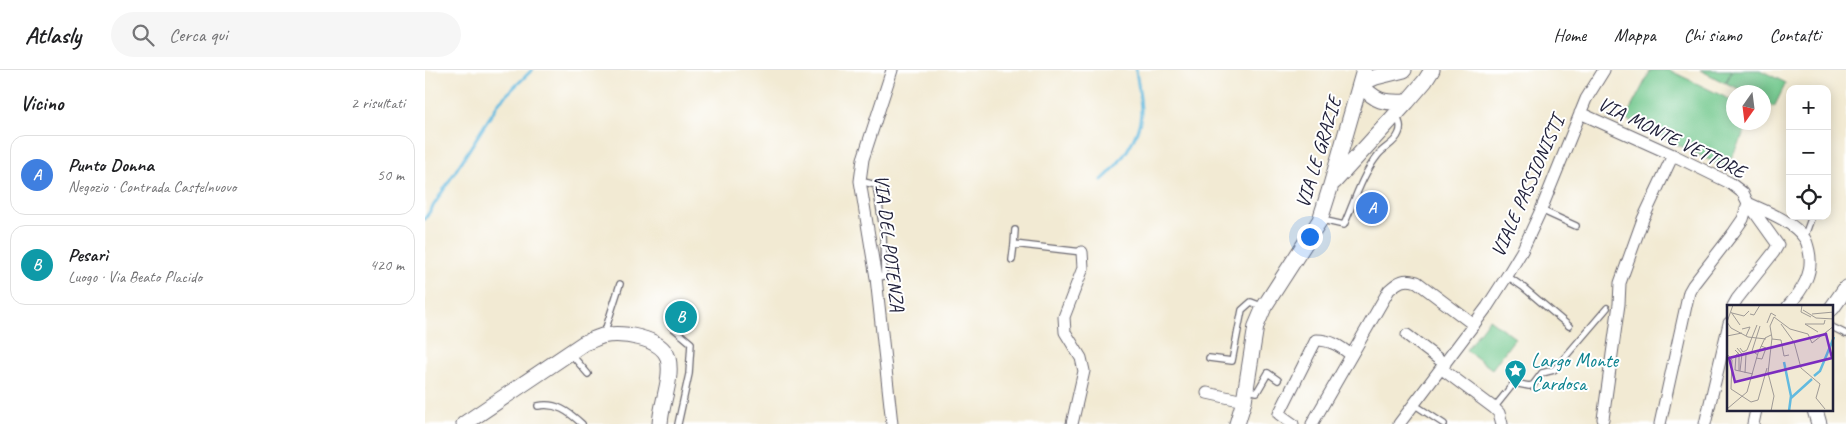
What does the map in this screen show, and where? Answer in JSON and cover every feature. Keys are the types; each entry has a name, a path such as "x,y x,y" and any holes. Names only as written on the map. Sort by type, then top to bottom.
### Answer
{"main road":[{"path":"1404,70 1362,77 1372,97 1391,103 1407,102"},
{"path":"1331,185 1396,115 1432,70"},
{"name":"VIA LE GRAZIE","path":"1237,424 1245,395 1257,326 1264,306 1320,220 1362,77"},
{"path":"1833,307 1846,288"},
{"path":"464,424 584,343 603,336 635,336 660,346 667,358 669,375 660,424"}],"street":[{"name":"VIA DEL POTENZA","path":"892,70 863,159 860,182 876,278 892,424"},
{"name":"VIALE PASSIONISTI","path":"1399,424 1474,325 1522,251 1541,210 1580,113 1604,70"},
{"name":"VIA MONTE VETTORE","path":"1580,113 1730,183 1743,194 1748,203 1791,226 1804,238"},
{"path":"1603,419 1619,304 1620,283 1643,219 1673,155"},
{"path":"1734,305 1775,252 1778,245 1748,203"},
{"path":"1660,424 1689,292 1743,219 1748,203"},
{"path":"1789,305 1804,285 1810,269 1810,254 1804,238"},
{"path":"1072,424 1084,372 1081,358 1065,332 1064,317 1083,268 1082,252"},
{"path":"1312,424 1389,290 1399,281 1407,279 1417,282 1474,325"},
{"path":"1705,424 1727,331"},
{"path":"1407,334 1443,367 1494,408 1499,413 1502,424"},
{"path":"1293,424 1279,414 1316,340 1325,340 1337,344 1351,355"},
{"path":"1207,393 1245,395"}],"lane":[{"path":"1320,220 1344,225 1362,183 1378,154 1395,141 1399,135 1400,123 1396,115"},
{"path":"1541,210 1576,226"},
{"path":"1804,238 1811,220"},
{"path":"1012,260 1015,230"},
{"path":"1014,244 1082,252"},
{"path":"1507,276 1569,326"},
{"path":"603,336 620,284"},
{"path":"1209,358 1232,361 1242,310 1251,302 1264,306"},
{"path":"1494,408 1514,383 1533,385 1542,373 1554,370 1607,308"},
{"path":"672,327 691,343 689,374 678,424"},
{"path":"1833,328 1846,334"},
{"path":"569,352 588,374"},
{"path":"1245,395 1257,392 1268,374 1279,380"},
{"path":"538,406 548,404 559,407 582,424"},
{"path":"1415,405 1443,424"}],"green space":[{"path":"1651,70 1669,70 1726,98 1726,130 1745,130 1726,168 1625,119"},
{"path":"1700,70 1732,70 1725,83"},
{"path":"1733,70 1760,70 1786,83 1774,107 1771,106 1771,85 1730,85 1726,83"},
{"path":"1489,319 1515,338 1492,369 1466,350"}],"waterway":[{"path":"425,219 500,101 532,70"},
{"path":"1102,180 1122,159 1133,141 1140,122 1140,97 1136,70"}],"place":[{"name":"Punto Donna","path":"1372,208"},
{"name":"Pesarì","path":"681,317"},
{"name":"Largo Monte Cardosa","path":"1515,390"}]}
